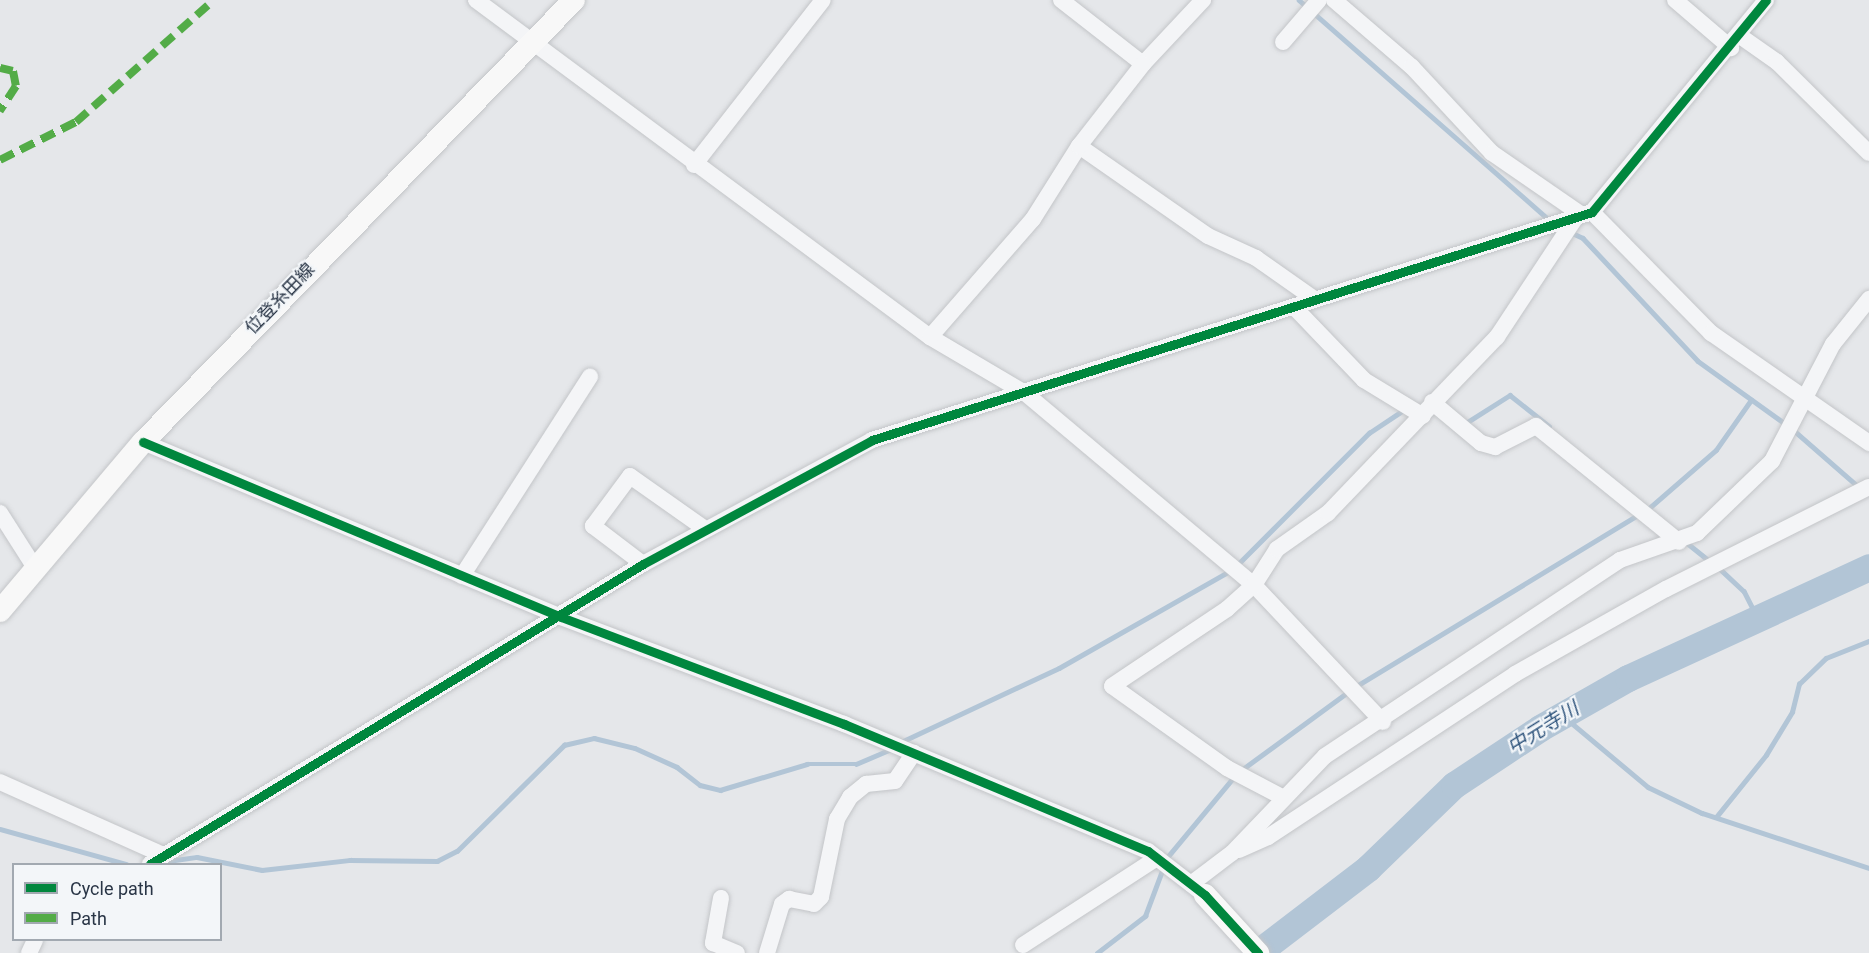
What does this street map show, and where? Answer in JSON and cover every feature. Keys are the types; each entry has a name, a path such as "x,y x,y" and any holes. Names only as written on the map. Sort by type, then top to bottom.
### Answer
{"main road":[{"name":"位登糸田線","path":"0,611 143,442 574,0"},
{"path":"1198,889 1258,953"}],"street":[{"path":"476,0 694,165 930,336 1025,393 1254,585 1383,722"},
{"path":"694,165 824,0"},
{"path":"1061,0 1143,64"},
{"path":"930,336 1034,219 1079,146 1143,64 1203,0"},
{"path":"1283,42 1319,0"},
{"path":"1334,0 1412,67 1492,153 1583,215 1711,333 1807,403 1869,443"},
{"path":"1675,0 1736,42 1777,62 1869,153"},
{"path":"1281,797 1227,768 1112,686 1254,585 1277,549 1328,513 1497,338 1583,215 1736,42 1766,0"},
{"path":"1079,146 1208,236 1257,258 1313,298"},
{"path":"0,782 157,860 561,617 643,564 872,440 1294,307 1313,298 1583,215"},
{"path":"143,442 561,617 914,753 1157,858 1198,889 1281,797 1325,756 1383,722 1620,560 1679,542 1697,533 1772,461 1807,403 1833,344 1869,299"},
{"path":"1294,307 1364,380 1428,409 1481,443 1495,447 1536,426 1679,542"},
{"path":"462,576 590,377"},
{"path":"643,564 593,526 630,476 705,529"},
{"path":"1232,853 1268,837 1525,669 1666,589 1869,487"},
{"path":"0,513 35,568"},
{"path":"767,953 782,904 789,899 814,904 821,897 837,819 850,796 866,784 895,782 914,753"},
{"path":"1023,945 1157,858"},
{"path":"721,898 713,943 737,953"}],"waterway":[{"path":"1299,0 1549,220"},
{"path":"1570,232 1583,238 1698,361 1790,427 1860,488"},
{"path":"1466,423 1510,395 1549,426"},
{"path":"1647,510 1716,450 1751,400"},
{"path":"1237,565 1369,433 1405,409"},
{"path":"1355,687 1640,514"},
{"path":"1686,542 1712,563"},
{"name":"中元寺川","path":"1257,953 1368,868 1454,785 1540,728 1628,678 1869,567"},
{"path":"1719,568 1744,591 1757,617"},
{"path":"901,742 1059,668 1230,571"},
{"path":"1717,816 1766,755 1792,712 1799,684 1826,658 1869,641"},
{"path":"1240,771 1348,692"},
{"path":"1562,715 1648,787 1702,813 1869,868"},
{"path":"168,861 197,857 262,870 350,860 437,861 457,851 564,745 594,738 635,748 677,767 700,785 720,790 807,764 856,764 892,749"},
{"path":"1165,860 1234,777"},
{"path":"0,829 122,863"},
{"path":"1097,953 1145,916 1163,868"}],"marked path":[{"path":"0,160 76,122 214,0"},
{"path":"0,68 13,71 16,86 0,111"}],"cycle path":[{"path":"152,863 643,564 872,440 1592,212 1766,0"},
{"path":"143,442 561,617 844,724 1148,851 1205,895 1258,953"}]}
